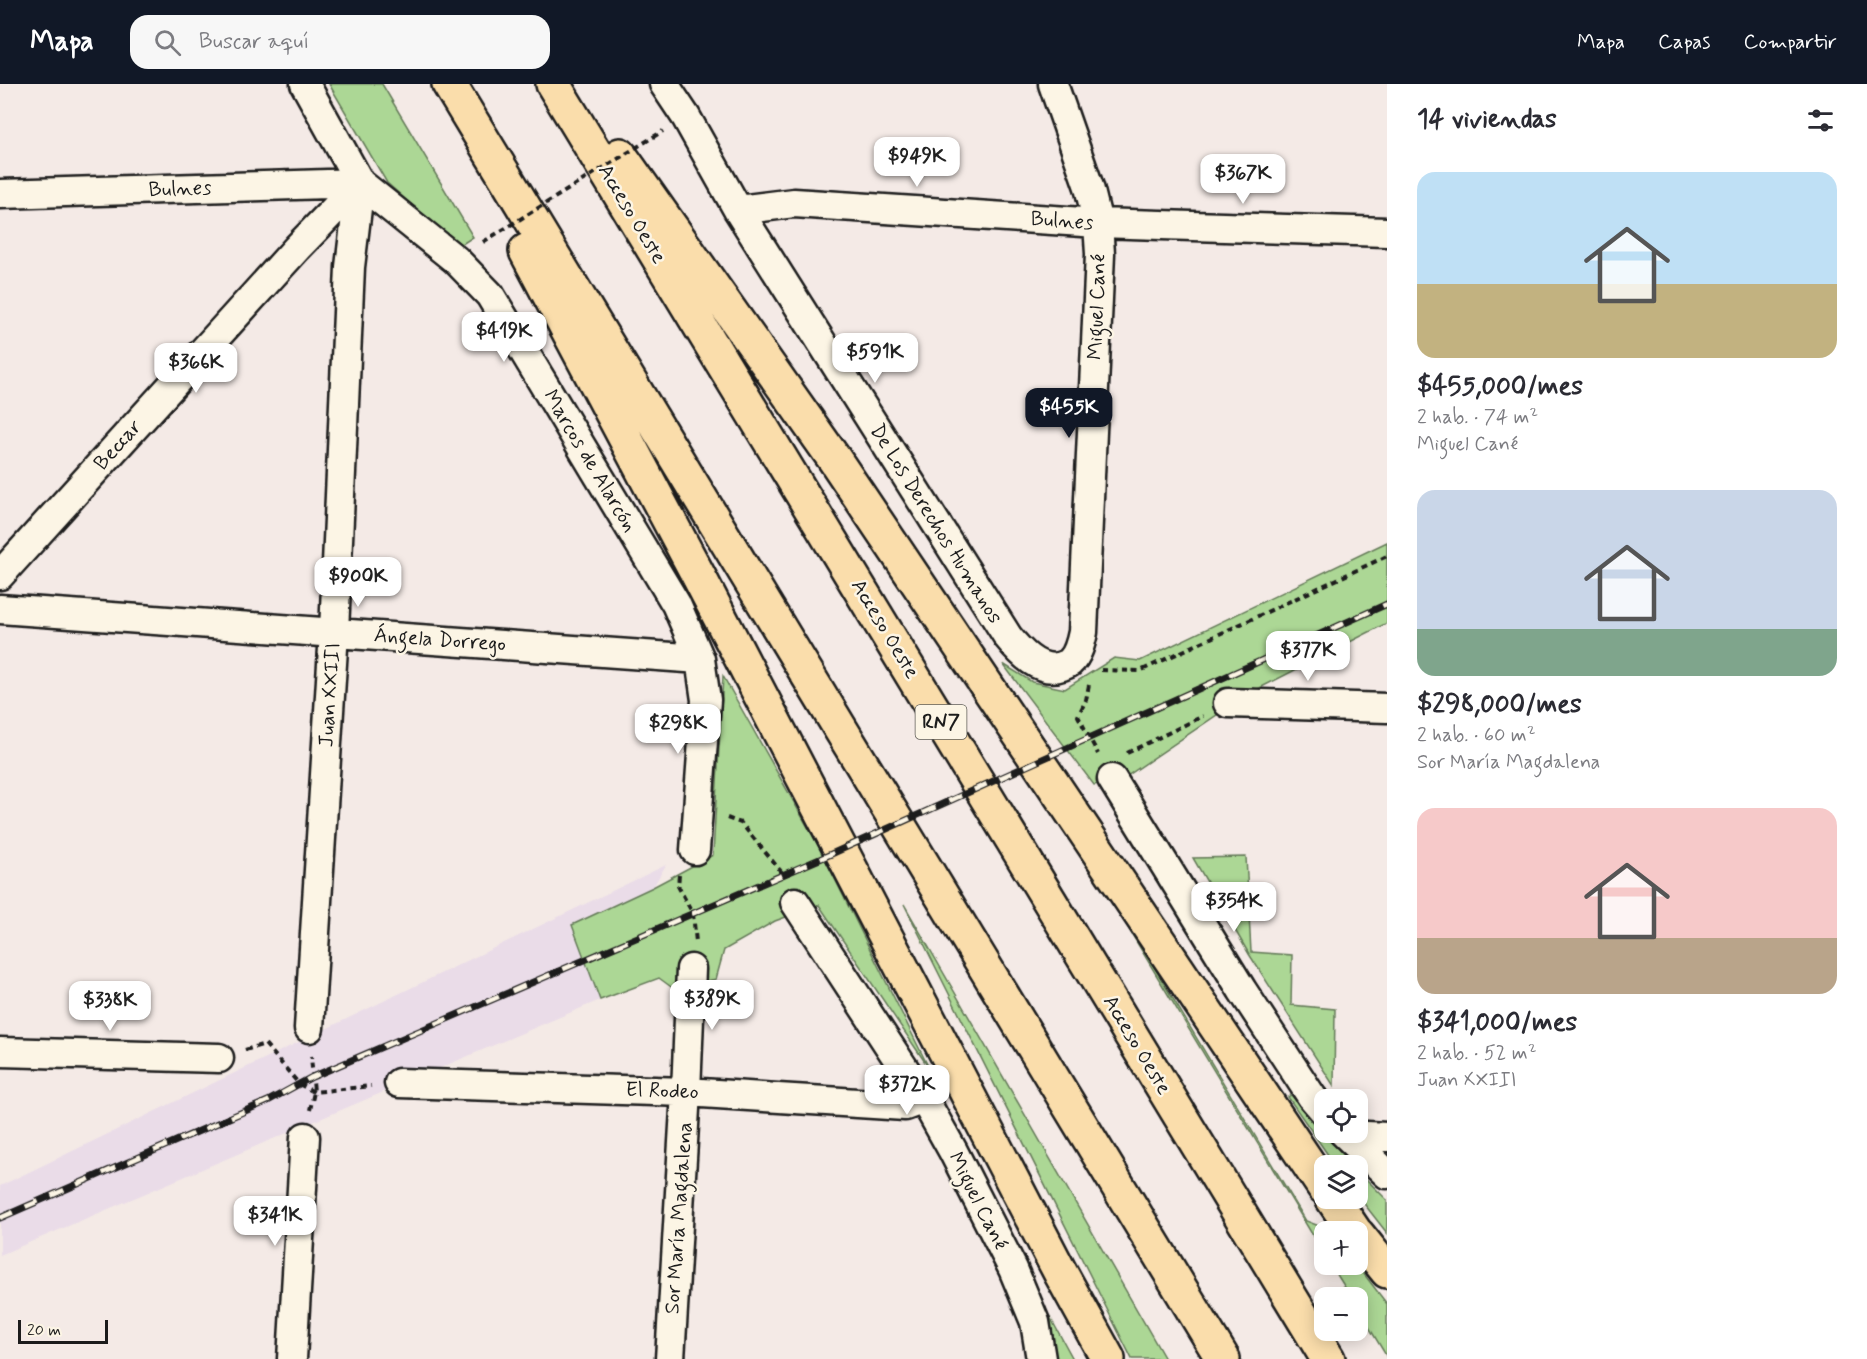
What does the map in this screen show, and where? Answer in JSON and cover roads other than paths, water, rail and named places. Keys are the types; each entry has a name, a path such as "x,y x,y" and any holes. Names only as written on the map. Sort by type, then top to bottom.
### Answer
{"highway":[{"path":"449,84 1223,1359"},
{"name":"Acceso Oeste","path":"554,84 1328,1359"},
{"path":"559,84 591,113 828,450 1314,1172"},
{"path":"469,117 496,194 697,573 1060,1272 1108,1359"},
{"path":"1368,1248 1387,1271"}],"street":[{"name":"Marcos de Alarcón","path":"305,84 360,183 456,260 490,295 676,604 700,659"},
{"name":"De Los Derechos Humanos","path":"664,84 674,124 738,210 1008,637 1021,653 1042,666 1065,661"},
{"path":"674,124 682,84"},
{"name":"Miguel Cané","path":"1053,84 1089,187 1098,223 1100,254 1083,632 1079,646 1065,661"},
{"name":"Bulnes","path":"0,194 360,183"},
{"name":"Beccar","path":"0,575 297,248 360,183"},
{"name":"Juan XXIII","path":"309,1028 334,632 350,267 360,183"},
{"name":"Bulnes","path":"738,210 794,203 1098,223 1387,232"},
{"name":"Ángela Dorrego","path":"0,609 700,659"},
{"path":"695,850 706,700 700,659"},
{"path":"1228,703 1387,708"},
{"path":"1108,772 1242,990 1314,1099"},
{"name":"Miguel Cané","path":"795,902 924,1099 953,1151 1013,1269 1035,1322 1041,1359"},
{"name":"Sor María Magdalena","path":"670,1359 691,969"},
{"path":"0,1053 219,1058"},
{"name":"El Rodeo","path":"399,1083 686,1092 905,1106 924,1099"},
{"path":"1368,1136 1387,1137"},
{"path":"292,1359 305,1137"},
{"path":"1354,1143 1387,1174"}],"railway":[{"path":"0,1218 268,1101 312,1077 829,855 1387,604"}]}
